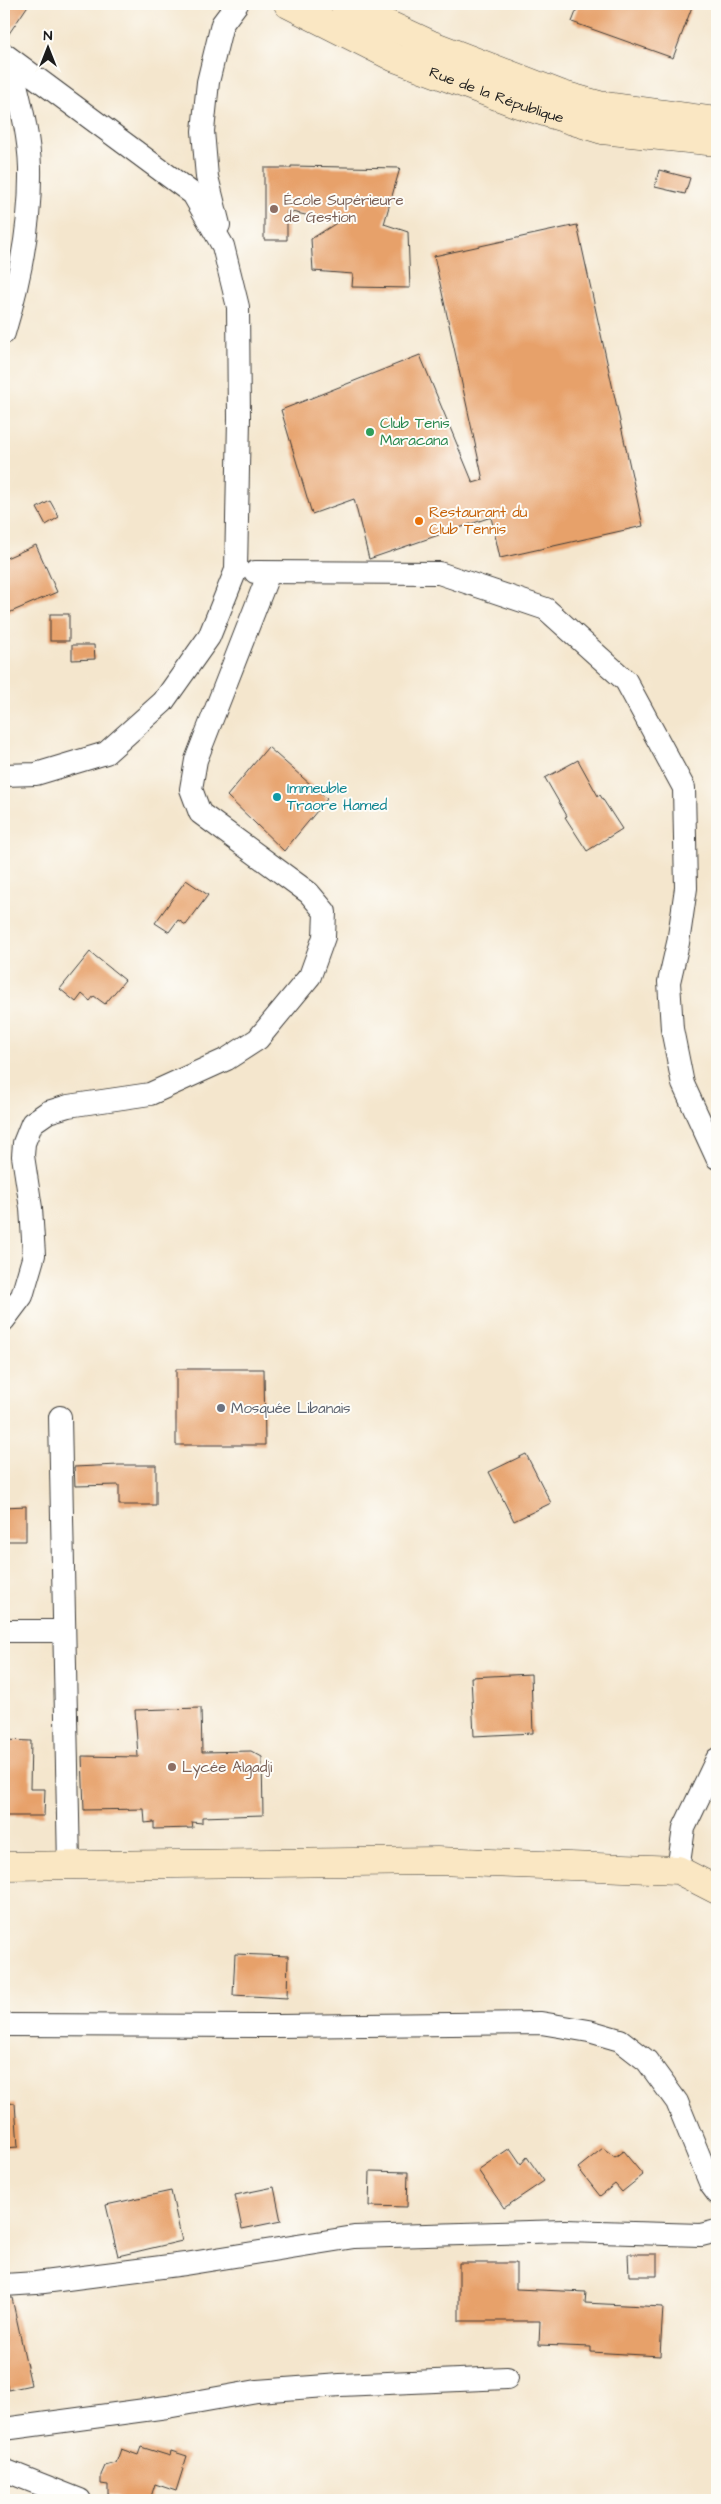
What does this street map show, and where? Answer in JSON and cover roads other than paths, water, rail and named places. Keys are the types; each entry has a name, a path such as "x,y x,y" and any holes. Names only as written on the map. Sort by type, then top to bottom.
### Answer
{"street":[{"path":"4,775 45,771 106,753 163,702 209,637 236,570 238,307 207,177 203,131 208,82 222,24 237,4"},
{"name":"Rue de la République","path":"288,4 394,58 518,104 602,130 717,142"},
{"name":"Rue de la République","path":"344,4 430,44 563,95 599,105 717,121"},
{"path":"7,57 193,194 223,246"},
{"path":"4,333 23,262 30,167 25,125 7,57"},
{"path":"236,570 268,573 439,573 546,609 626,681 684,788 686,888 678,943 669,982 672,1029 683,1084 717,1158"},
{"path":"4,1320 22,1296 34,1255 31,1208 23,1156 24,1143 32,1123 48,1112 68,1106 150,1094 227,1059 258,1039 310,976 324,937 325,912 309,893 200,813 191,788 196,760 268,573"},
{"path":"60,1417 69,1866"},
{"path":"4,1631 64,1631"},
{"path":"678,1870 684,1828 717,1759"},
{"path":"4,1866 437,1860 678,1870 717,1890"},
{"path":"4,2025 278,2026 541,2023 589,2031 620,2040 647,2061 676,2102 711,2184 717,2193"},
{"path":"4,2285 36,2283 185,2264 354,2237 565,2231 701,2236 717,2231"},
{"path":"4,2430 167,2407 257,2391 340,2385 506,2378"},
{"path":"4,2470 80,2500"}],"place":[{"name":"École Supérieure de Gestion","path":"274,209"},
{"name":"Club Tenis Maracana","path":"370,432"},
{"name":"Restaurant du Club Tennis","path":"419,521"},
{"name":"Immeuble Traore Hamed","path":"277,797"},
{"name":"Mosquée Libanais","path":"221,1408"},
{"name":"Lycée Algadji","path":"172,1767"}]}
